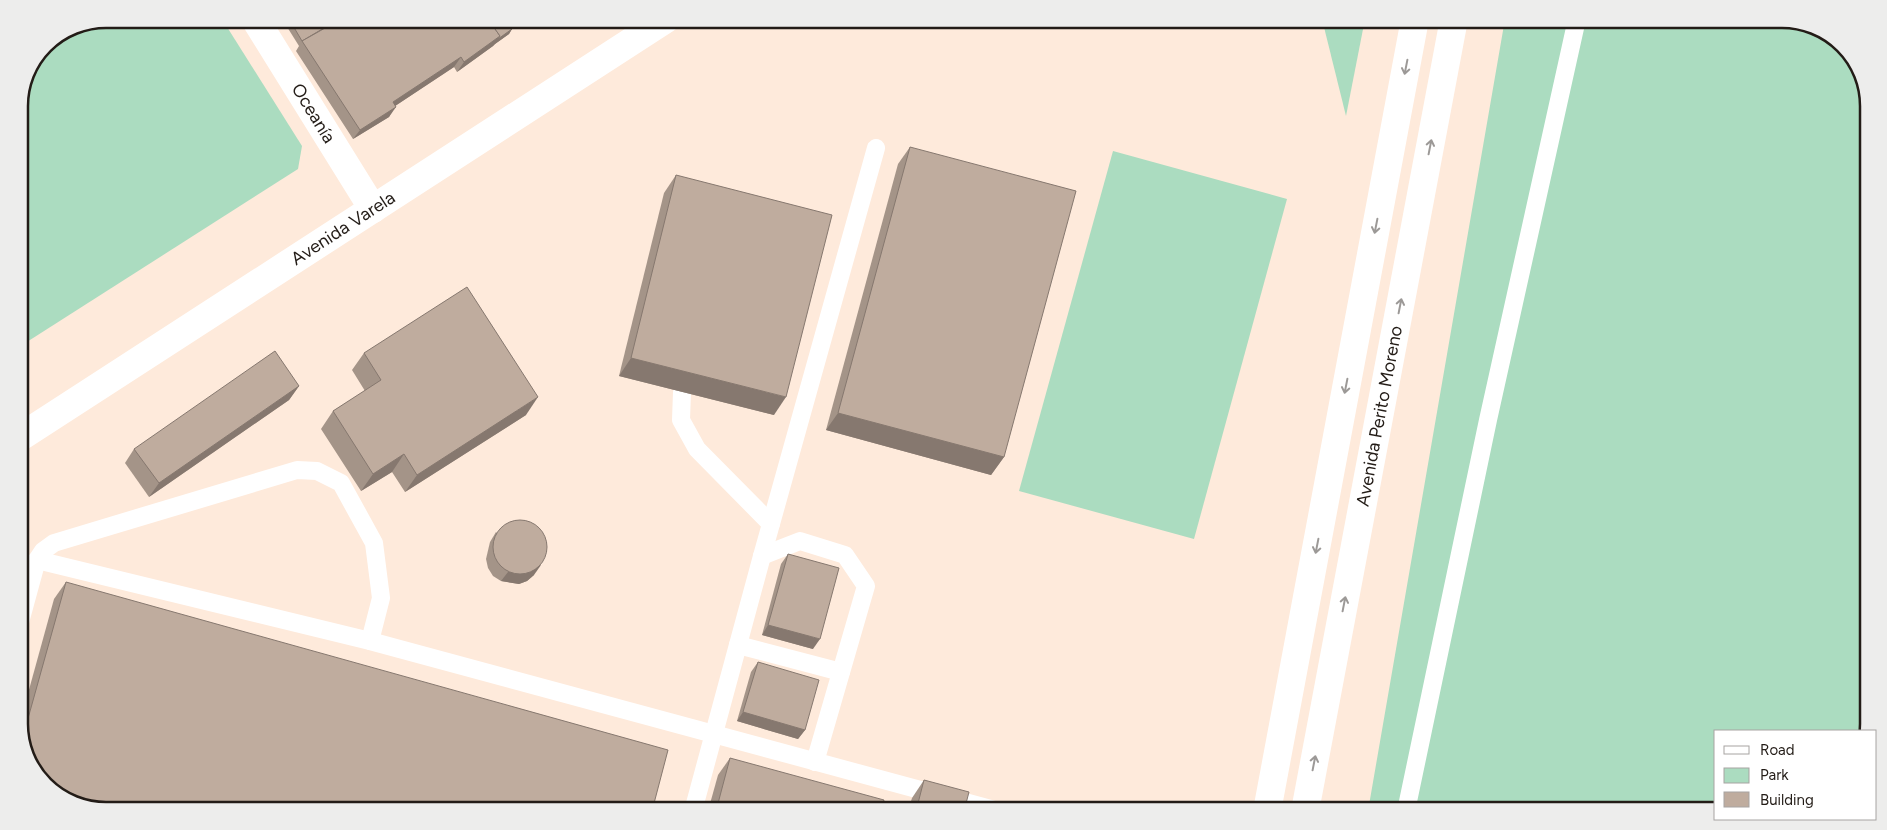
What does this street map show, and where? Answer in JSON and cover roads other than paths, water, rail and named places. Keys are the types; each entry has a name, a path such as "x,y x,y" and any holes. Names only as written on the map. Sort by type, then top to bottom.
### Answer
{"main road":[{"name":"Oceanía","path":"261,28 374,209"},
{"name":"Avenida Varela","path":"28,432 652,28"},
{"path":"1270,802 1413,28"},
{"name":"Avenida Perito Moreno","path":"1307,802 1452,28"}],"lane":[{"path":"1408,802 1488,420 1575,28"},
{"path":"695,802 876,148"},
{"path":"682,392 681,420 697,449 771,524"},
{"path":"28,593 37,560 43,551 54,543 297,470 318,471 341,483 374,543 381,598 370,641"},
{"path":"762,556 800,541 846,555 866,586 815,762"},
{"path":"37,560 370,641 964,802"},
{"path":"738,645 841,672"}]}
